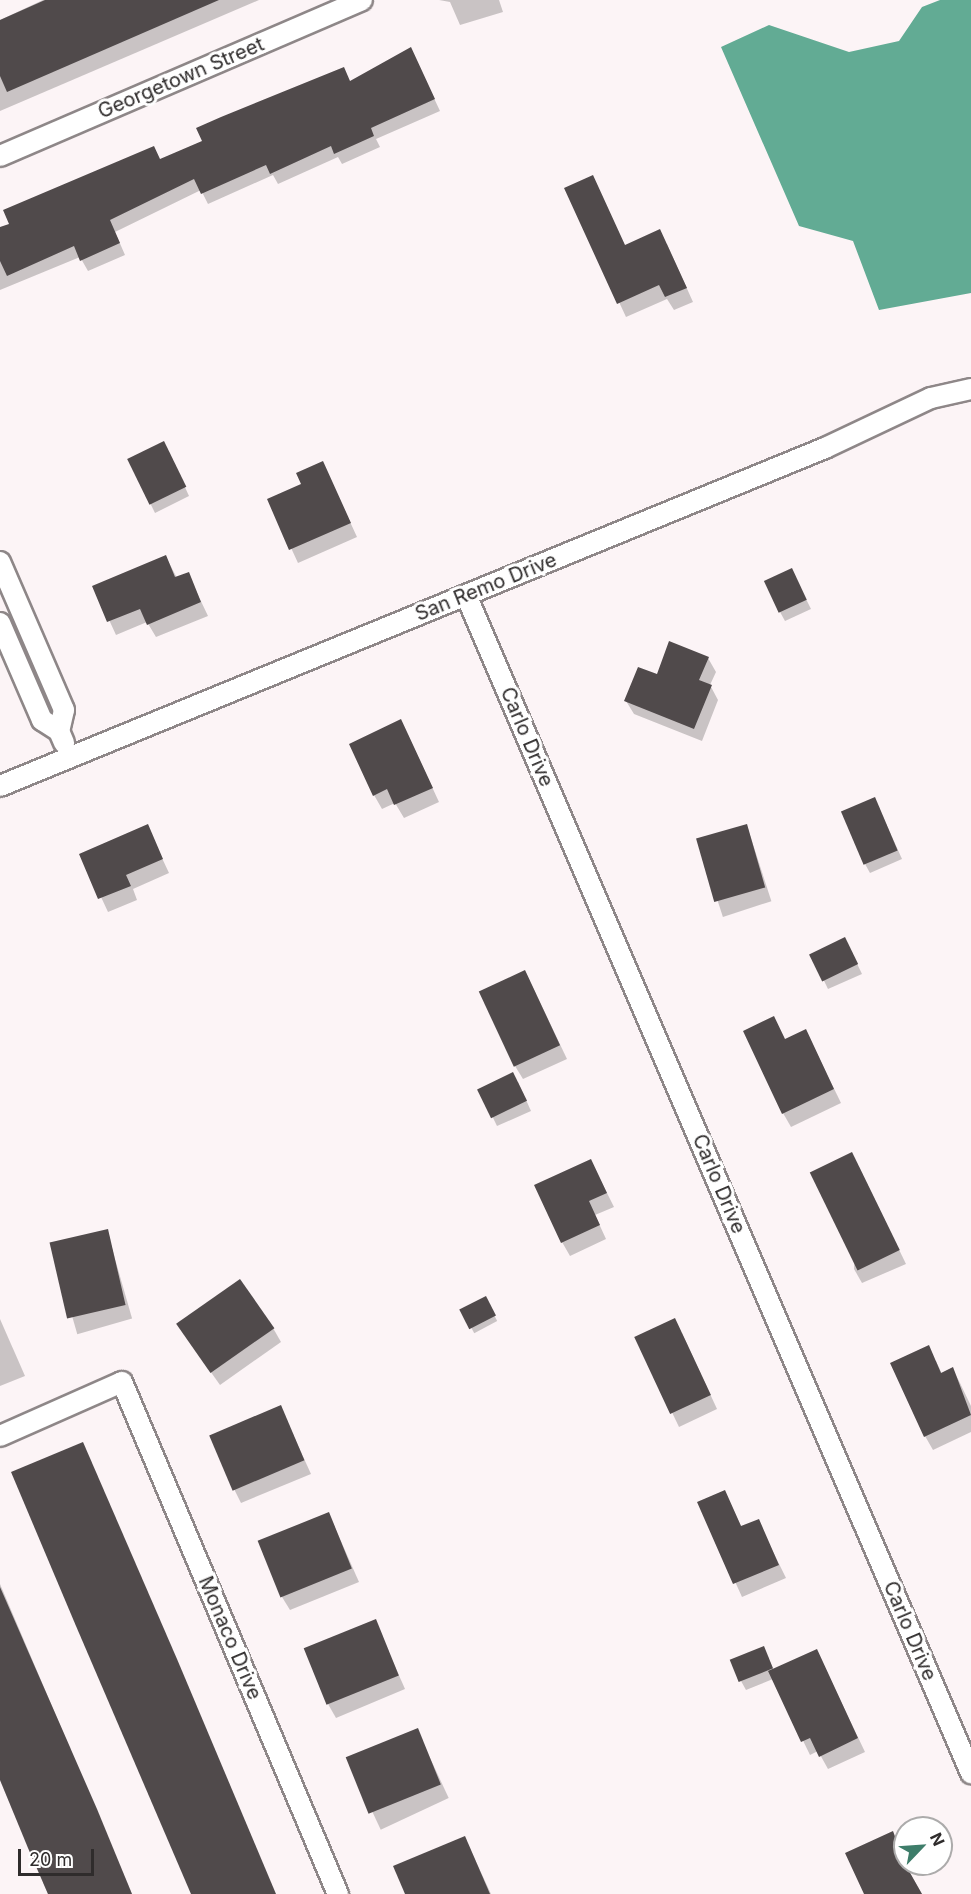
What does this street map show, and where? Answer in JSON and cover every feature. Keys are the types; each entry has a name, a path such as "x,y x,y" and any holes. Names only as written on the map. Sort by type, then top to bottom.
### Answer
{"street":[{"name":"Georgetown Street","path":"0,156 362,0"},
{"name":"San Remo Drive","path":"0,786 825,448 931,398 971,389"},
{"path":"0,562 64,710 59,731"},
{"name":"Carlo Drive","path":"466,595 971,1773"},
{"path":"0,623 42,720 59,731 70,757"},
{"name":"Monaco Drive","path":"0,1436 122,1382 338,1894"}],"shaded area":[{"path":"940,0 971,0 971,293 879,310 853,241 799,226 721,47 769,25 849,52 899,41 922,7"}],"building":[{"path":"45,0 219,0 7,92 0,76 0,20"},
{"path":"411,47 435,99 371,128 374,136 334,154 331,146 270,174 266,165 201,194 194,179 110,220 120,243 80,261 74,246 7,276 0,261 0,227 9,224 3,210 154,146 160,159 202,141 196,128 344,67 350,81"},
{"path":"593,175 625,245 660,229 687,288 665,297 659,285 617,304 564,188"},
{"path":"164,441 186,487 150,505 127,459"},
{"path":"323,461 351,523 289,550 267,499 301,484 296,473"},
{"path":"166,555 175,577 189,572 201,602 147,625 140,609 107,622 92,586"},
{"path":"792,568 807,600 779,613 764,581"},
{"path":"669,641 709,657 699,680 712,685 694,729 624,701 638,667 657,674"},
{"path":"401,719 433,788 394,805 387,789 373,796 349,744"},
{"path":"875,797 898,850 864,865 841,811"},
{"path":"148,824 163,859 126,875 131,886 98,899 79,854"},
{"path":"747,824 765,887 714,902 696,839"},
{"path":"845,937 858,964 822,981 809,955"},
{"path":"525,970 560,1045 514,1067 479,992"},
{"path":"774,1016 785,1039 806,1029 834,1089 782,1114 743,1031"},
{"path":"513,1072 527,1101 491,1118 477,1090"},
{"path":"852,1152 900,1250 858,1271 810,1173"},
{"path":"591,1159 607,1193 589,1201 600,1225 561,1243 534,1185"},
{"path":"108,1229 126,1305 67,1318 50,1242"},
{"path":"240,1279 274,1328 211,1373 176,1324"},
{"path":"486,1296 496,1316 469,1329 459,1310"},
{"path":"675,1318 711,1395 670,1414 634,1337"},
{"path":"929,1345 941,1373 953,1367 971,1415 924,1437 890,1363"},
{"path":"281,1405 304,1460 233,1491 209,1435"},
{"path":"83,1442 276,1894 191,1894 76,1626 11,1472"},
{"path":"725,1490 741,1526 759,1519 779,1565 733,1584 697,1502"},
{"path":"329,1512 352,1569 280,1597 258,1541"},
{"path":"0,1587 132,1894 48,1894 28,1848 0,1780"},
{"path":"376,1619 399,1676 327,1705 304,1648"},
{"path":"764,1646 773,1668 739,1682 730,1660"},
{"path":"817,1649 858,1738 819,1757 810,1738 801,1742 768,1671"},
{"path":"418,1728 441,1785 369,1814 346,1757"},
{"path":"893,1831 893,1876 912,1876 922,1894 864,1894 845,1853"},
{"path":"465,1836 490,1894 405,1894 393,1866"}]}
